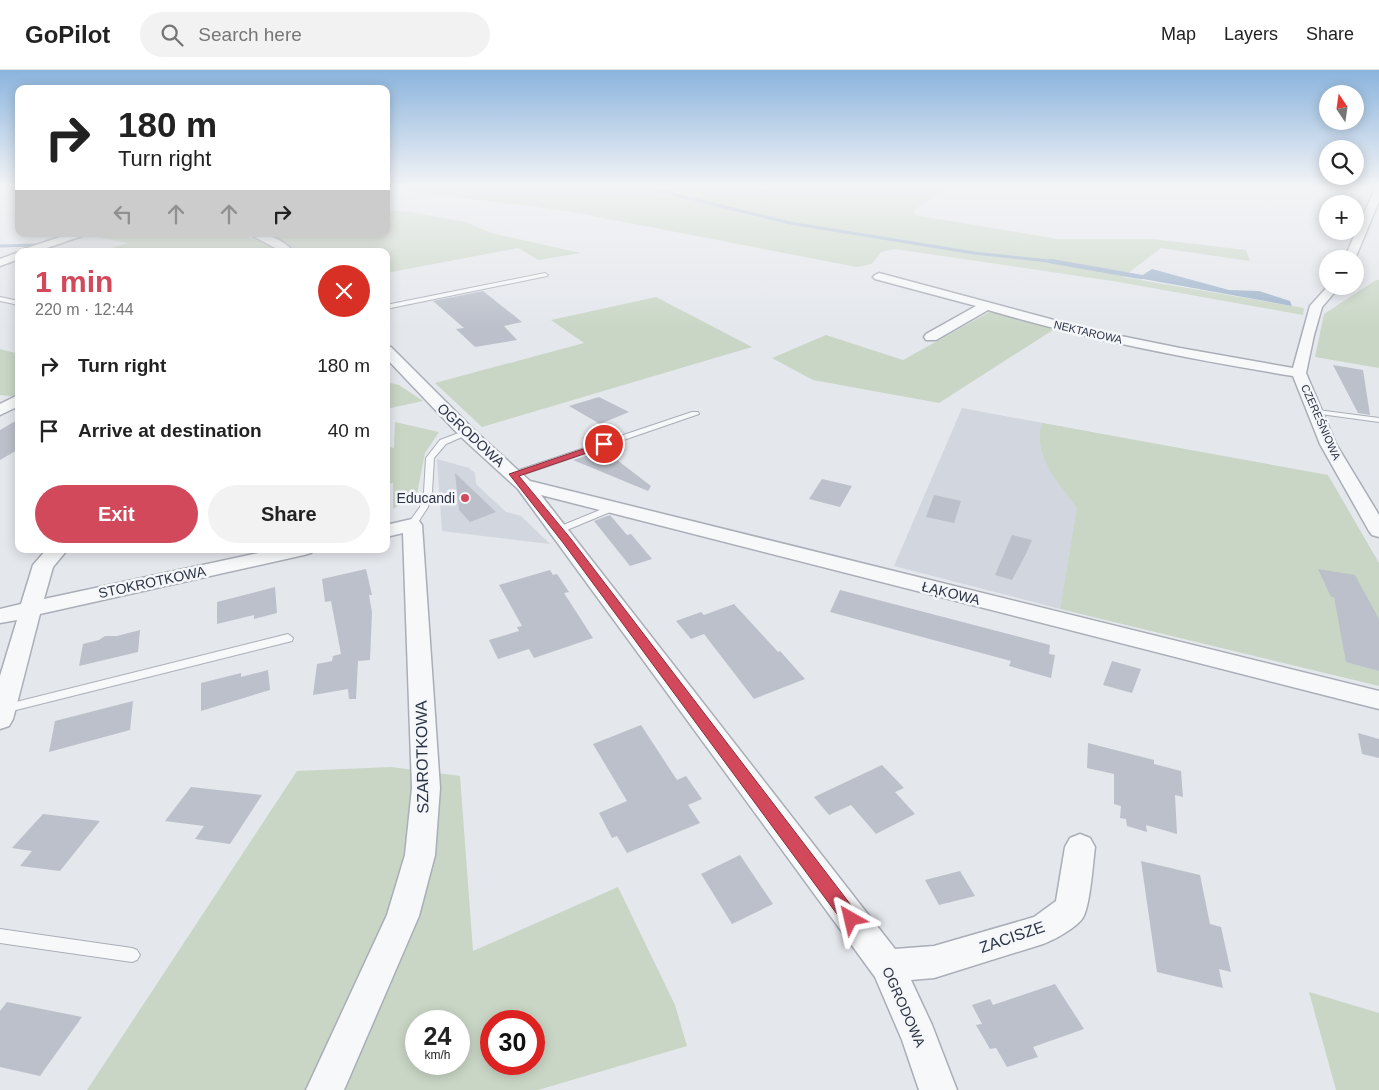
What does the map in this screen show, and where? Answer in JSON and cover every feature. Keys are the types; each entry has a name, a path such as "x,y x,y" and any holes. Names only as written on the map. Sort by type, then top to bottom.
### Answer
{"street":[{"path":"1353,250 1361,233"},
{"path":"37,248 69,237"},
{"path":"262,237 284,248"},
{"path":"0,263 15,257"},
{"name":"NEKTAROWA","path":"879,277 930,288 1062,327 1182,353 1300,374"},
{"name":"CZEREŚNIOWA","path":"1326,295 1316,306 1307,334 1300,374 1313,411 1328,444 1379,531"},
{"path":"931,337 988,305"},
{"name":"OGRODOWA","path":"390,354 467,433 518,480 559,530 887,966 919,1038 938,1090"},
{"path":"0,410 15,402"},
{"name":"ŁĄKOWA","path":"518,480 612,508 1379,700"},
{"name":"SZAROTKOWA","path":"325,1090 403,916 420,855 426,788 399,528"},
{"path":"2,714 29,609 43,564 54,553"},
{"name":"STOKROTKOWA","path":"0,616 286,553"},
{"name":"ZACISZE","path":"887,966 934,962 1043,929 1071,909 1080,847"}],"lane":[{"path":"390,305 545,275"},
{"path":"0,299 15,302"},
{"path":"1313,411 1379,420"},
{"path":"518,480 695,414"},
{"path":"399,528 424,508 428,492 430,458 443,442 467,433"},
{"path":"559,530 612,508"},
{"path":"2,714 288,638"},
{"path":"0,936 132,955"}],"shaded area":[{"path":"962,408 1091,432 1060,609 894,566"},
{"name":"Educandi","path":"437,459 469,468 475,473 476,484 506,512 521,516 550,544 442,531"}],"green space":[{"path":"390,233 490,233 581,253 538,260 518,248 390,272 390,248 293,248 284,241 273,237 390,237"},
{"path":"679,233 1020,233 1058,239 1152,239 1246,250 1250,261 1161,248 1123,277 1304,308 1303,315 1119,282 895,249 881,252 872,264 857,267"},
{"path":"98,237 247,237 269,244 274,248 112,248 128,243"},
{"path":"1379,280 1379,368 1315,357 1324,314 1353,295 1364,295 1364,288"},
{"path":"656,297 752,347 482,427 435,383 584,343 551,320"},
{"path":"995,309 1056,328 939,403 813,380 772,358 826,335 903,360"},
{"path":"0,349 15,353 15,397 0,395"},
{"path":"390,383 399,385 423,401 390,408"},
{"path":"395,422 439,432 425,453 417,494 393,509 393,483 390,483 390,447 394,448"},
{"path":"1042,423 1328,475 1379,563 1379,686 1060,609 1077,508 1055,479 1044,458 1040,435"},
{"path":"391,767 460,776 473,951 618,887 675,1005 687,1046 538,1090 87,1090 297,771"},
{"path":"1309,992 1379,1013 1379,1090 1336,1090"}],"water":[{"path":"1152,269 1229,290 1259,291 1290,301 1292,306 1138,278"}],"building":[{"path":"483,291 522,322 504,326 517,340 475,347 456,329 464,328 433,301"},
{"path":"1333,365 1363,370 1370,415 1358,413"},
{"path":"599,397 629,412 600,424 569,406"},
{"path":"15,421 15,451 0,460 0,430"},
{"path":"604,450 651,486 648,491 573,460"},
{"path":"455,473 496,512 470,522 459,510"},
{"path":"822,479 852,486 840,507 809,499"},
{"path":"934,495 961,501 954,523 926,517"},
{"path":"610,515 627,535 631,534 652,559 630,566 594,521"},
{"path":"1012,535 1032,540 1012,580 995,575"},
{"path":"366,569 372,595 369,595 372,612 370,660 358,661 356,699 349,699 348,689 313,695 317,664 332,661 333,656 341,654 331,601 325,602 322,579"},
{"path":"1318,569 1355,575 1379,619 1379,671 1346,662 1334,597 1331,597"},
{"path":"550,570 553,575 557,574 569,592 564,593 593,638 534,658 529,649 498,659 489,640 519,631 517,627 522,626 499,585"},
{"path":"275,587 277,613 254,619 254,615 217,624 217,602"},
{"path":"840,590 1050,645 1049,654 1055,655 1051,678 1009,666 1011,661 830,612"},
{"path":"734,604 805,679 754,699 704,634 691,639 676,621 701,612 704,615"},
{"path":"140,630 138,652 79,666 83,644 99,640 105,636 117,636"},
{"path":"1112,661 1141,669 1132,693 1103,685"},
{"path":"268,670 270,690 201,711 201,683 241,673 241,677"},
{"path":"133,701 130,730 49,752 55,721"},
{"path":"641,725 677,780 686,776 702,799 688,805 700,823 627,853 617,836 612,838 599,813 627,801 593,744"},
{"path":"1358,733 1379,739 1379,758 1362,754"},
{"path":"1088,743 1154,760 1154,764 1181,771 1183,797 1175,795 1177,834 1146,825 1147,832 1127,826 1126,819 1120,818 1121,806 1114,804 1114,774 1087,768"},
{"path":"882,765 904,788 895,792 915,814 876,834 851,805 829,815 814,797"},
{"path":"191,787 262,795 230,844 195,839 204,826 165,821"},
{"path":"43,814 100,821 60,871 20,866 32,851 12,848"},
{"path":"740,855 773,904 732,924 701,874"},
{"path":"1141,861 1200,875 1210,924 1221,927 1231,972 1219,969 1223,988 1157,972"},
{"path":"960,871 975,896 939,905 925,880"},
{"path":"1055,984 1084,1029 1033,1047 1038,1057 1007,1067 996,1048 990,1049 976,1025 982,1024 972,1005 990,999 993,1005"},
{"path":"7,1002 82,1017 40,1076 0,1067 0,1011"}],"waterway":[{"path":"849,233 974,253 1052,261"},
{"path":"0,246 35,245"},
{"path":"1052,261 1058,262"},
{"path":"1052,261 1141,277"}],"place":[{"name":"Educandi","path":"465,498"}],"route":[{"path":"604,444 513,474 524,485 851,919"}]}
